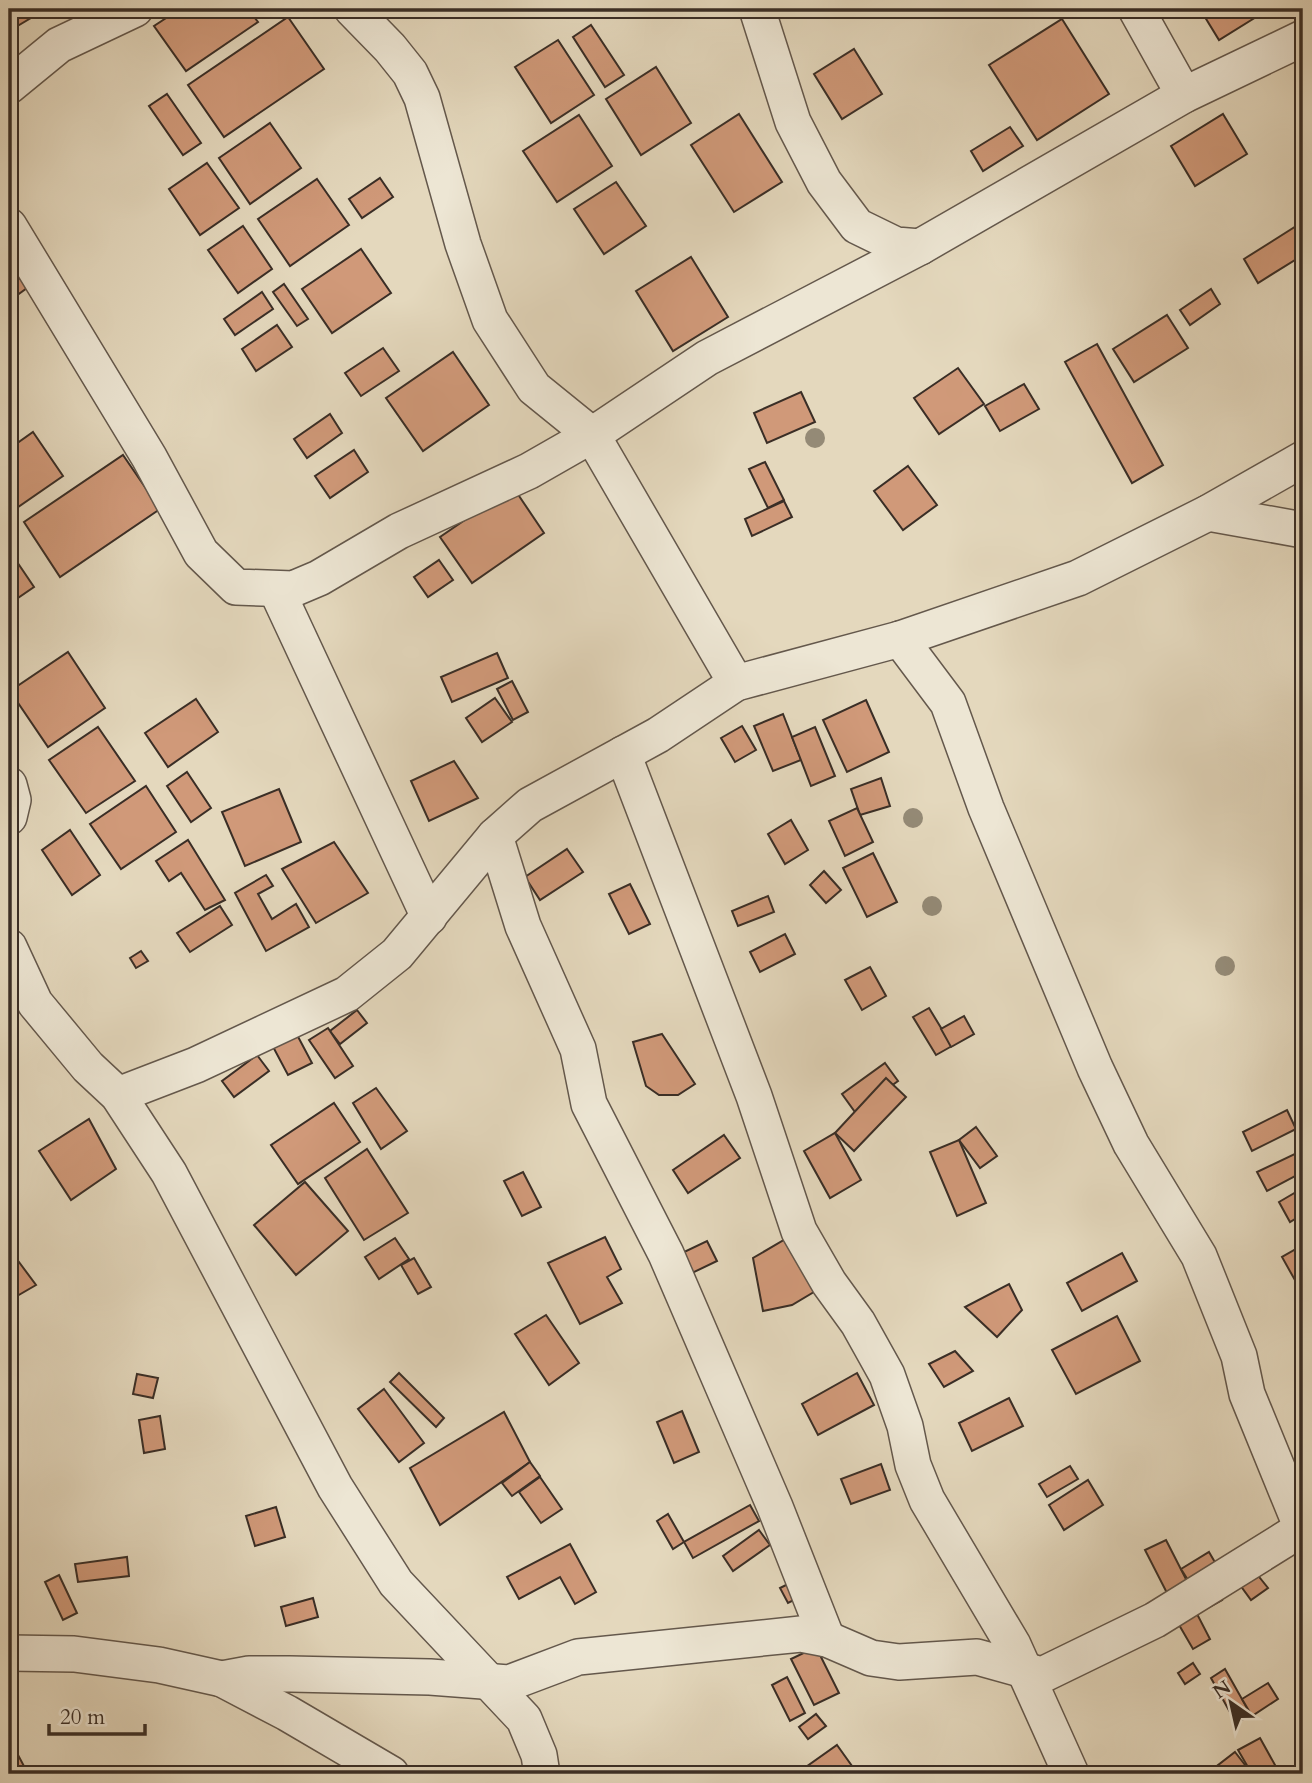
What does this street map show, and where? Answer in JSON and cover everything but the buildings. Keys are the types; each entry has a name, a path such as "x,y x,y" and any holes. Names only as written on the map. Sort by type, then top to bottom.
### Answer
{"street":[{"path":"9,86 59,45 135,9"},
{"path":"352,9 410,73 422,98 463,244 490,320 534,388 592,435 736,683"},
{"path":"757,9 793,122 824,182 857,226 897,245 920,247"},
{"path":"1136,9 1184,95"},
{"path":"9,226 149,457 201,553 236,587 277,591 293,589 319,578 400,531 529,471 592,435 707,358 920,247 1184,95 1303,38"},
{"path":"118,1095 196,1065 347,993 397,954 495,836 530,805 623,754 736,683 900,639 1021,600 1078,578 1208,513 1303,459"},
{"path":"1208,513 1303,530"},
{"path":"277,591 429,917"},
{"path":"222,1679 249,1674 290,1674 515,1682 556,1663 590,1655 801,1634 827,1639 871,1658 899,1662 977,1657 1036,1676 1051,1672 1155,1620 1303,1529 1247,1394 1239,1356 1199,1256 1130,1144 1095,1068 986,808 948,703 900,639"},
{"path":"623,754 754,1096 799,1231 829,1283 858,1322 887,1375 905,1426 913,1465 928,1500 993,1609 1026,1673 1071,1774"},
{"path":"9,785 13,800 9,817"},
{"path":"495,836 523,926 579,1049 589,1104 666,1254 775,1507 827,1639"},
{"path":"9,947 35,1003 88,1067 118,1095 169,1173 335,1487 397,1583 524,1718 539,1755 542,1774"},
{"path":"9,1653 74,1654 159,1665 222,1679 287,1713 391,1774"}]}
